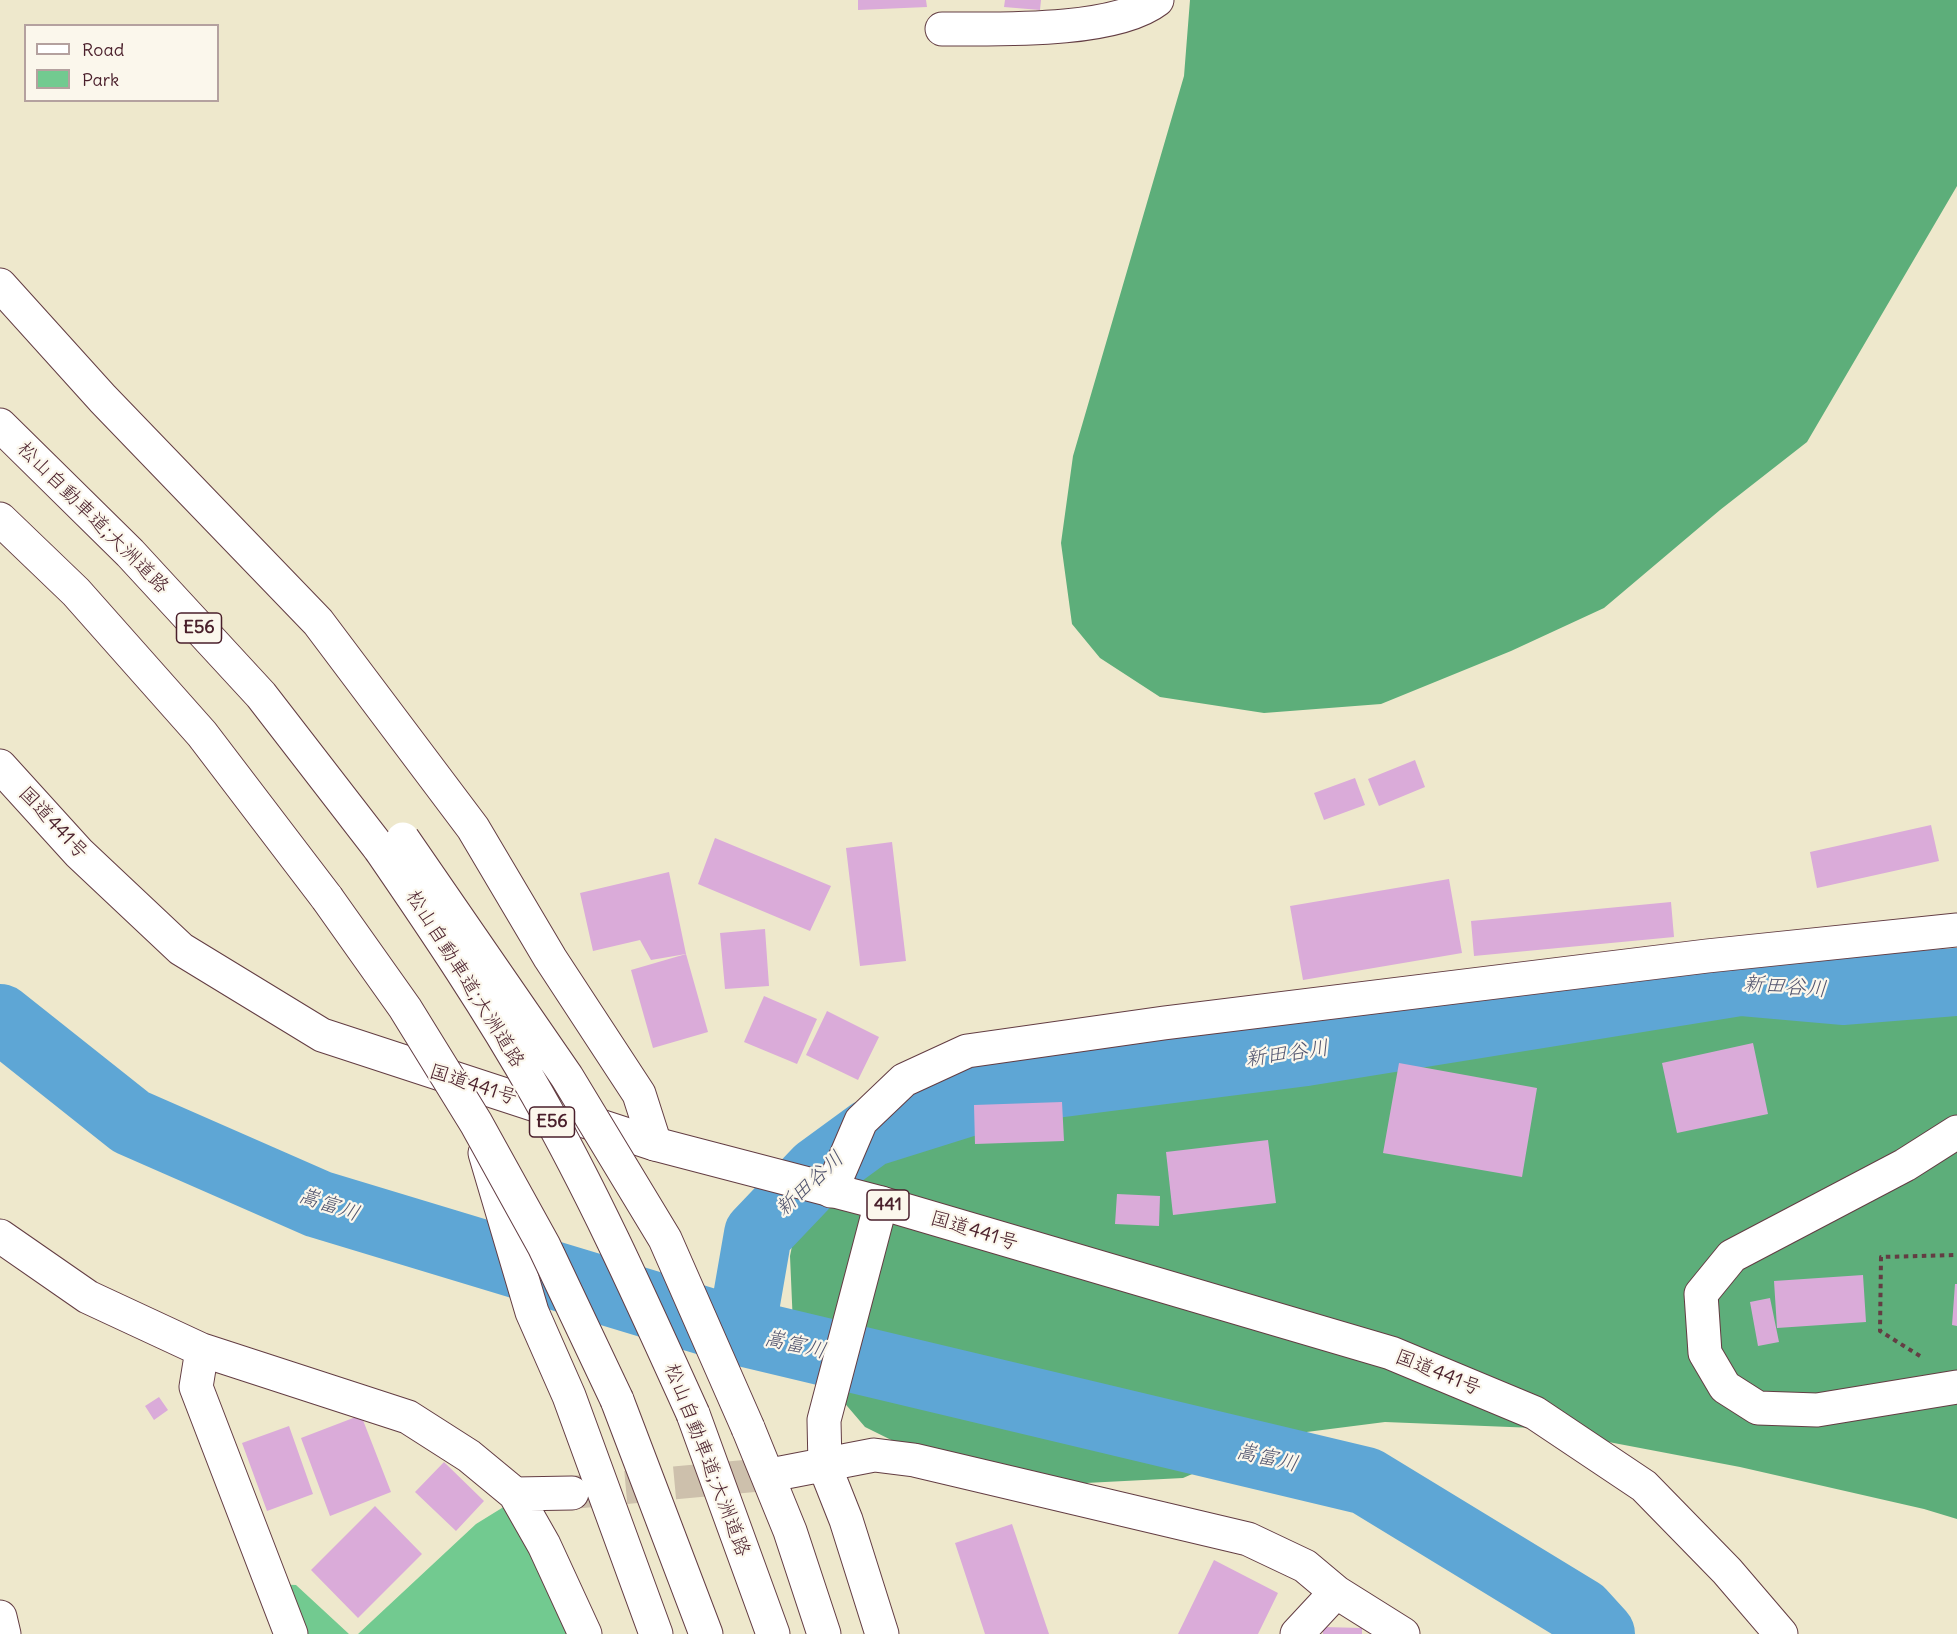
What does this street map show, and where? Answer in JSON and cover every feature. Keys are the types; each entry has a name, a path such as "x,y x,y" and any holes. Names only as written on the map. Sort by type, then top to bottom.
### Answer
{"main road":[{"path":"942,29 1024,29 1102,21 1157,0"},
{"path":"0,285 103,399 318,622 473,828 550,958 639,1094 655,1144"},
{"name":"松山自動車道;大洲道路","path":"0,425 130,553 261,695 392,844 538,1095 617,1246 693,1414 772,1634"},
{"path":"0,519 76,592 202,734 327,898 405,1008 476,1123 544,1246 617,1400 705,1634"},
{"name":"国道441号","path":"0,766 79,853 181,949 322,1035 655,1144 882,1203 1391,1353 1535,1413 1644,1486 1727,1571 1781,1634"},
{"path":"392,844 567,1077 665,1239 748,1428 790,1531 824,1634"},
{"path":"831,1191 861,1121 904,1080 967,1051 1164,1023 1707,956 1957,930"},
{"path":"476,1123 532,1312 569,1396 656,1634"},
{"path":"1953,1386 1817,1410 1758,1407 1725,1387 1705,1353 1701,1294 1732,1256 1905,1166 1957,1132"},
{"path":"882,1203 864,1261 824,1420 825,1467 846,1520 882,1634"},
{"path":"0,1236 88,1297 202,1350 408,1417 470,1456 515,1494 544,1545 585,1634"},
{"path":"202,1350 196,1387 291,1634"},
{"path":"781,1473 825,1467 874,1455 914,1460 1248,1539 1305,1566 1336,1592 1403,1634"},
{"path":"515,1494 572,1493"},
{"path":"1297,1634 1336,1592"},
{"path":"0,1617 4,1634"}],"path":[{"path":"1953,1386 1936,1366 1881,1331 1881,1257 1957,1255"}],"green space":[{"path":"1190,0 1957,0 1957,186 1807,442 1720,510 1604,608 1511,651 1381,704 1264,713 1160,697 1100,658 1072,624 1061,543 1073,456 1184,76"},
{"path":"1957,950 1957,1519 1924,1509 1740,1467 1535,1428 1385,1422 1283,1435 1183,1478 1066,1484 954,1471 865,1427 807,1359 793,1325 790,1256 803,1191 843,1120 904,1071 1548,981 1792,971"},
{"path":"510,1503 574,1634 358,1634 476,1524"},
{"path":"272,1584 296,1585 349,1634 291,1634"}],"building":[{"path":"858,0 926,0 927,7 858,10"},
{"path":"1005,0 1041,0 1040,10 1004,7"},
{"path":"1415,760 1425,787 1379,806 1368,779"},
{"path":"1355,778 1365,805 1324,820 1314,793"},
{"path":"1931,825 1939,861 1817,888 1810,852"},
{"path":"715,838 831,886 810,931 698,884"},
{"path":"892,842 906,961 860,966 846,848"},
{"path":"669,872 686,954 651,960 640,940 593,951 580,893"},
{"path":"1449,879 1462,953 1303,980 1290,906"},
{"path":"1671,902 1674,937 1474,956 1471,921"},
{"path":"765,929 769,986 725,989 720,933"},
{"path":"686,954 708,1032 653,1048 631,970"},
{"path":"764,996 817,1019 797,1064 744,1042"},
{"path":"827,1011 879,1037 858,1080 806,1055"},
{"path":"1753,1043 1768,1114 1677,1133 1662,1063"},
{"path":"1399,1063 1537,1088 1522,1177 1383,1153"},
{"path":"1062,1102 1064,1141 975,1144 974,1105"},
{"path":"1268,1140 1276,1203 1173,1215 1166,1152"},
{"path":"1117,1194 1160,1196 1159,1226 1115,1224"},
{"path":"1863,1275 1866,1322 1777,1328 1774,1281"},
{"path":"1955,1284 1957,1284 1957,1326 1952,1325"},
{"path":"1770,1298 1779,1342 1758,1346 1750,1302"},
{"path":"159,1397 168,1410 154,1420 145,1406"},
{"path":"361,1415 391,1492 330,1516 301,1438"},
{"path":"289,1426 313,1494 267,1511 242,1443"},
{"path":"444,1462 484,1501 456,1531 415,1492"},
{"path":"375,1506 422,1554 358,1618 311,1570"},
{"path":"1012,1524 1049,1634 985,1634 955,1543"},
{"path":"1214,1560 1278,1593 1258,1634 1178,1634"},
{"path":"1323,1627 1362,1628 1362,1634 1323,1634"}],"waterway":[{"name":"新田谷川","path":"741,1332 758,1234 818,1171 870,1133 1007,1090 1306,1052 1740,982 1842,991 1957,982"},
{"name":"嵩富川","path":"0,1018 131,1122 318,1204 741,1332 1366,1481 1581,1612 1601,1634"}],"tunnel":[{"path":"577,1492 781,1473"}]}
